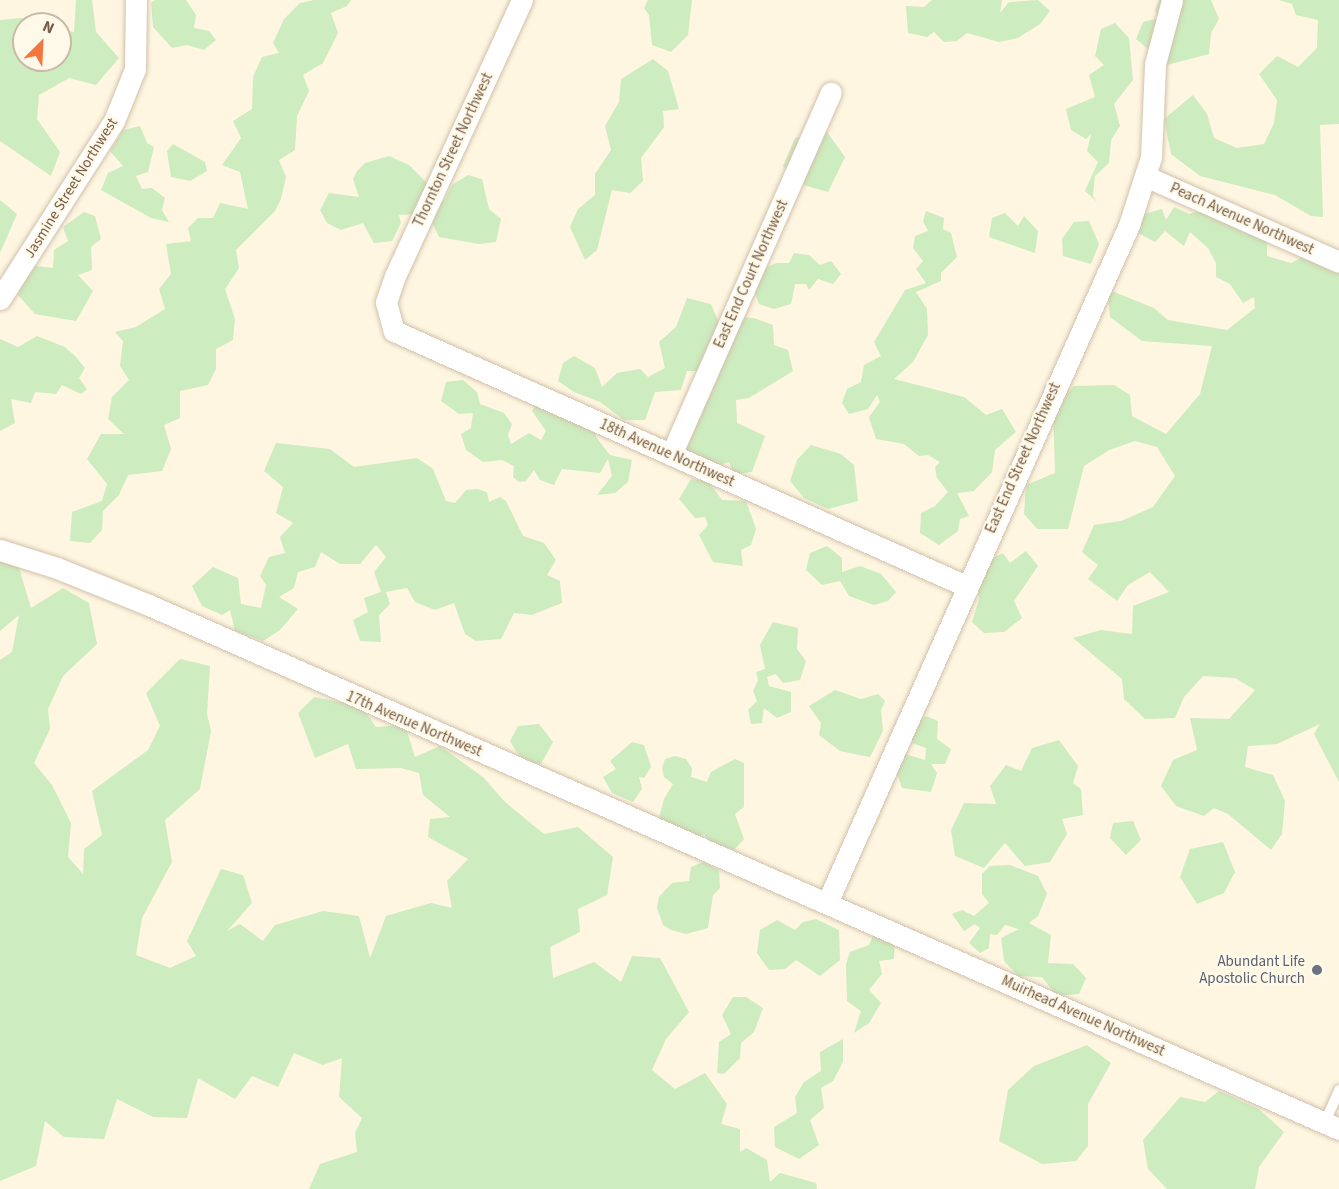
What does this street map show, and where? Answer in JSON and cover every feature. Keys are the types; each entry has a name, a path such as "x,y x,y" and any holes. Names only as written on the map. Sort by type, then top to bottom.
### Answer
{"street":[{"name":"Jasmine Street Northwest","path":"0,300 114,122 135,69 136,0"},
{"name":"Thornton Street Northwest","path":"386,302 522,0"},
{"name":"East End Street Northwest","path":"827,903 966,586 1129,225 1151,157 1155,64 1172,0"},
{"name":"East End Court Northwest","path":"671,455 831,93"},
{"name":"Peach Avenue Northwest","path":"1145,176 1339,262"},
{"name":"18th Avenue Northwest","path":"386,302 394,330 966,586"},
{"name":"17th Avenue Northwest","path":"0,550 57,568 150,605 349,696 827,903"},
{"name":"Muirhead Avenue Northwest","path":"827,903 1332,1125"}],"lane":[{"path":"1332,1125 1339,1089"}],"green space":[{"path":"76,0 92,0 96,32 119,58 96,85 69,78 39,95 37,119 60,152 51,176 0,141 0,20 12,19 12,72 72,72 72,32 74,32"},
{"path":"155,0 186,0 196,15 194,28 209,31 216,40 204,50 187,45 172,48 153,27 151,3"},
{"path":"314,0 351,0 347,6 331,13 338,33 323,63 303,75 309,91 297,116 295,150 279,160 286,177 281,199 275,211 236,250 239,268 225,289 235,319 233,340 216,349 216,369 208,385 180,391 180,418 164,425 171,449 162,471 128,475 119,495 103,511 102,530 90,543 70,541 72,512 102,501 107,484 87,459 101,434 124,434 108,419 112,397 129,380 120,366 123,341 115,332 136,327 165,309 159,289 171,274 166,244 191,241 188,228 198,218 213,218 220,203 248,209 240,172 222,165 241,138 233,121 252,109 253,77 262,57 279,53 273,43 284,19 300,3"},
{"path":"648,0 692,0 688,35 671,52 652,45 649,15 644,8"},
{"path":"932,0 1002,0 1000,13 1009,2 1038,0 1050,11 1040,24 1018,38 999,42 967,33 957,41 944,42 934,32 927,37 908,33 906,6 924,7"},
{"path":"1159,0 1211,0 1219,19 1211,33 1209,54 1167,65 1136,39 1143,22 1158,18 1155,10"},
{"path":"1279,0 1339,0 1339,124 1320,125 1323,217 1311,216 1275,195 1200,176 1171,154 1164,119 1193,95 1207,114 1214,138 1237,148 1264,144 1274,123 1277,100 1259,74 1277,56 1298,67 1317,48 1318,20 1296,15 1292,4"},
{"path":"1115,23 1129,38 1133,80 1114,104 1120,126 1111,140 1109,163 1095,176 1093,196 1097,202 1085,191 1098,162 1087,151 1091,134 1086,139 1071,130 1066,109 1095,97 1089,75 1104,65 1095,56 1101,29"},
{"path":"653,59 668,71 679,109 663,111 664,127 641,158 643,181 630,193 612,190 597,250 585,260 570,227 578,209 595,195 595,174 611,150 605,126 619,102 621,79"},
{"path":"140,126 147,143 154,147 148,172 136,176 142,189 152,188 165,198 162,210 169,222 151,218 101,190 108,173 123,166 110,151 123,130"},
{"path":"827,132 845,157 828,192 803,185 783,166 795,138"},
{"path":"173,144 205,162 207,171 190,181 171,177 167,151"},
{"path":"389,156 409,165 428,184 436,202 445,200 452,185 468,175 482,179 489,209 501,219 496,242 479,244 439,237 431,221 417,214 399,215 401,223 392,241 374,243 363,223 341,230 327,223 320,210 329,193 359,197 353,179 357,171 365,163"},
{"path":"0,200 17,214 0,253"},
{"path":"1174,207 1189,214 1208,208 1267,237 1267,256 1291,263 1323,246 1339,269 1339,782 1314,734 1320,724 1277,744 1248,746 1245,767 1273,775 1285,801 1282,834 1271,850 1228,814 1214,808 1204,816 1176,806 1161,786 1173,760 1197,750 1190,718 1229,719 1255,690 1235,678 1203,676 1184,697 1175,718 1145,719 1124,699 1122,679 1073,638 1101,630 1132,634 1133,606 1169,592 1150,572 1128,585 1117,601 1088,579 1098,565 1082,552 1094,525 1121,521 1153,507 1175,476 1157,447 1135,441 1109,450 1084,466 1068,529 1037,529 1024,514 1026,485 1055,473 1053,406 1074,386 1114,385 1130,395 1132,416 1166,434 1200,394 1212,346 1142,341 1110,317 1107,289 1154,308 1168,320 1227,330 1255,308 1254,297 1243,303 1230,284 1216,277 1216,263 1208,248 1190,232 1184,246 1165,231 1155,242 1138,233 1140,215 1162,209 1166,220"},
{"path":"926,211 944,218 943,229 951,233 957,257 941,273 941,281 916,292 927,309 928,335 913,362 894,379 964,397 986,415 1002,409 1016,432 995,450 992,472 974,491 957,493 969,516 960,519 958,531 939,545 920,533 921,513 935,506 948,492 937,478 935,467 940,462 928,455 919,456 904,444 876,439 869,417 880,402 877,395 868,409 849,414 842,403 847,389 861,382 864,365 881,356 874,342 905,290 926,283 916,269 923,261 913,248 915,236 928,231 923,221"},
{"path":"84,212 95,216 101,239 91,247 92,270 78,275 93,291 76,321 35,314 18,295 27,265 53,268 54,250 68,241 63,227"},
{"path":"1005,213 1018,226 1024,216 1038,231 1035,253 989,237 992,218"},
{"path":"1089,221 1099,244 1091,264 1063,256 1062,239 1074,222"},
{"path":"794,253 809,255 820,265 831,261 841,274 833,284 818,279 809,290 806,284 795,284 791,304 774,309 759,304 752,285 759,271 776,263 789,263"},
{"path":"687,298 711,304 722,330 735,317 754,318 773,325 774,345 788,350 793,371 749,398 736,400 737,423 765,436 752,472 734,474 729,462 711,467 684,450 678,414 690,400 700,371 687,371 681,390 655,392 645,420 624,420 600,402 574,392 558,381 563,363 574,356 595,368 602,387 617,373 640,369 648,377 665,368 659,342 676,327"},
{"path":"37,336 65,347 75,356 85,368 79,378 87,389 81,394 62,385 56,394 35,392 31,403 11,399 15,423 0,431 0,339 18,347"},
{"path":"463,380 477,392 480,404 504,413 512,424 508,435 511,444 529,433 541,440 546,431 532,411 538,401 593,412 596,437 610,455 632,460 628,482 615,493 597,495 612,476 608,459 600,473 562,469 554,485 540,480 534,470 526,481 519,482 513,477 514,466 502,460 483,462 466,450 461,434 471,428 473,413 459,414 441,401 446,382"},
{"path":"276,443 330,449 354,467 417,458 433,469 446,501 455,503 466,490 478,489 487,492 489,502 500,497 506,501 523,536 544,543 556,560 547,575 560,581 562,603 532,615 514,613 501,639 476,641 465,634 454,603 435,610 415,602 407,588 396,590 386,592 390,604 379,615 381,642 360,641 353,620 368,612 364,598 381,592 374,572 386,557 376,545 360,564 340,564 321,552 315,567 298,572 294,588 279,597 298,609 280,630 263,641 235,631 230,610 222,615 202,606 192,586 213,567 238,578 241,604 261,608 266,585 260,576 269,557 285,553 280,537 293,523 276,513 283,487 264,471"},
{"path":"811,445 841,454 854,465 858,501 828,509 804,498 790,481 797,460"},
{"path":"691,479 708,481 722,500 746,501 756,529 751,545 741,550 743,566 713,562 699,535 708,525 705,517 695,518 679,499"},
{"path":"827,546 842,558 842,572 860,566 881,574 896,592 888,601 874,605 849,596 840,581 822,585 806,570 810,553"},
{"path":"1026,551 1038,566 1014,601 1022,618 1004,632 984,633 972,622 979,599 977,579 988,560 1003,553 1010,563"},
{"path":"0,559 17,561 31,608 63,588 89,603 97,644 63,676 48,709 50,729 34,763 52,785 71,823 68,857 83,874 84,849 102,835 92,791 148,750 160,726 146,693 180,659 210,666 207,714 211,731 200,789 165,820 172,862 142,918 136,955 170,968 196,956 187,941 221,869 243,875 252,903 227,931 240,924 263,941 275,925 323,911 359,916 370,958 386,916 431,903 452,908 447,881 468,859 428,837 430,819 450,817 423,795 419,773 401,768 356,769 348,744 315,758 298,713 314,697 361,706 376,727 405,725 415,757 440,746 483,777 505,802 544,834 578,827 613,857 607,895 578,909 580,932 550,947 553,978 594,962 621,982 632,956 660,958 689,1012 666,1039 652,1070 675,1089 705,1073 727,1104 721,1124 740,1129 740,1152 746,1148 767,1160 770,1182 780,1173 816,1183 817,1189 309,1189 320,1164 357,1152 355,1133 362,1118 339,1097 342,1058 323,1065 294,1053 278,1087 252,1076 235,1099 198,1078 187,1118 153,1117 117,1099 104,1139 64,1137 45,1121 36,1166 0,1181 0,660 12,652 19,615 0,631"},
{"path":"773,622 798,628 797,649 806,661 800,680 783,683 776,674 767,677 769,686 791,692 791,712 777,718 764,708 762,723 751,724 748,710 757,701 753,691 758,680 756,672 765,669 760,645"},
{"path":"835,690 861,699 878,694 885,701 881,710 883,731 870,757 840,751 819,735 821,723 809,706"},
{"path":"926,716 938,721 937,739 951,749 945,764 931,764 937,773 931,792 902,788 896,770 905,754 925,760 926,748 909,742 909,728"},
{"path":"539,724 553,742 541,764 523,762 510,741 518,726"},
{"path":"1059,740 1078,766 1073,783 1081,789 1083,815 1062,819 1067,834 1050,862 1025,866 1005,843 984,868 955,856 951,830 964,803 996,804 990,786 1006,765 1021,771 1032,748"},
{"path":"632,742 644,745 651,767 644,778 639,777 642,789 633,802 612,793 603,777 616,769 610,761"},
{"path":"675,756 686,759 692,768 691,777 707,782 711,772 735,759 744,763 744,807 735,814 744,839 734,850 709,842 704,834 698,838 677,834 659,818 664,799 673,784 664,777 662,768 665,759"},
{"path":"1133,821 1141,840 1126,855 1110,838 1113,823"},
{"path":"1223,842 1235,872 1224,893 1197,904 1180,877 1190,849"},
{"path":"703,862 719,870 720,888 713,895 708,928 686,934 671,930 663,925 657,908 659,897 672,883 689,881 691,867"},
{"path":"1010,865 1038,876 1047,894 1038,916 1029,923 1051,935 1048,963 1073,964 1086,978 1079,994 1057,996 1042,977 1018,976 1004,961 1001,938 1019,929 1005,925 997,935 990,934 989,948 980,953 969,943 980,928 975,924 964,931 952,914 962,910 974,916 989,903 982,894 982,874 990,866"},
{"path":"816,919 839,930 840,960 820,976 796,960 785,969 769,970 757,953 760,930 777,920 795,930 803,922"},
{"path":"875,932 895,941 894,959 879,961 882,974 869,990 881,1003 869,1023 854,1033 861,1011 847,1001 846,964 850,952 869,945"},
{"path":"733,997 746,997 763,1008 754,1032 741,1043 740,1058 724,1074 717,1073 719,1042 731,1034 722,1015"},
{"path":"843,1039 843,1062 833,1081 821,1088 824,1108 810,1120 819,1145 799,1159 775,1147 774,1127 797,1113 795,1097 804,1082 821,1071 820,1052"},
{"path":"1087,1045 1111,1063 1088,1104 1088,1146 1076,1161 1042,1164 999,1141 1008,1090 1034,1066"},
{"path":"1219,1091 1259,1109 1284,1132 1259,1167 1255,1189 1167,1189 1148,1169 1143,1140 1180,1097 1205,1102"}],"place":[{"name":"Abundant Life Apostolic Church","path":"1317,970"}]}
